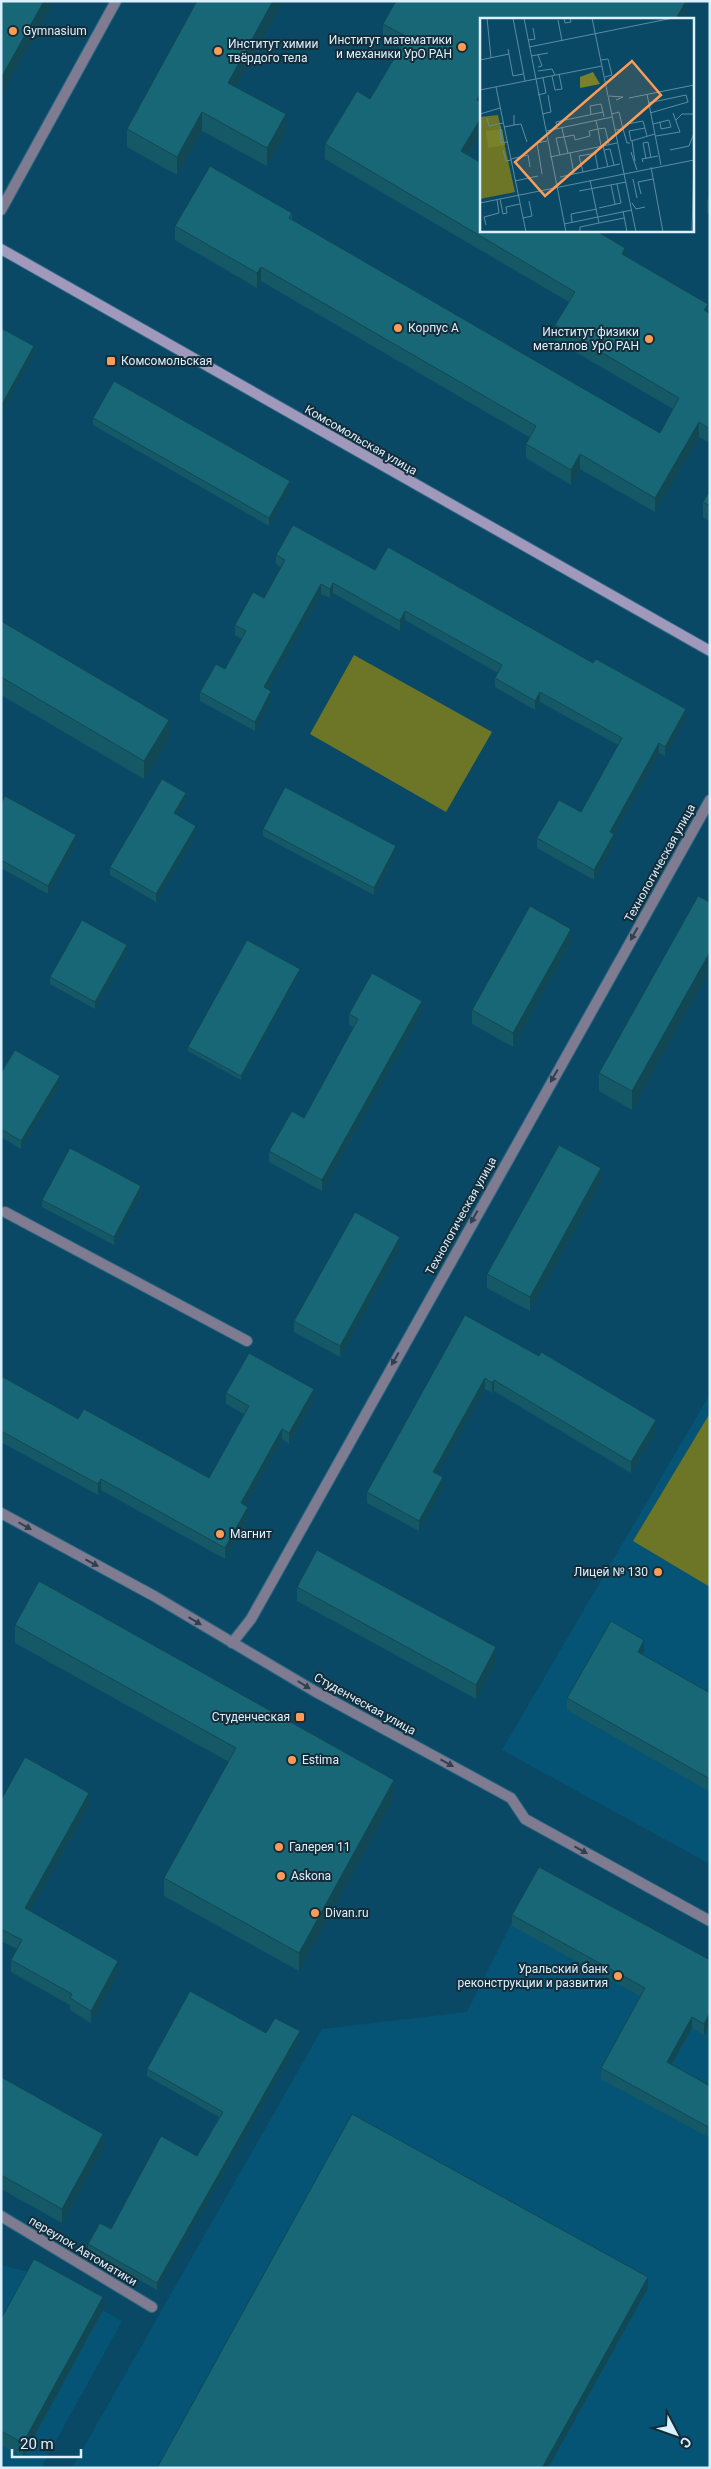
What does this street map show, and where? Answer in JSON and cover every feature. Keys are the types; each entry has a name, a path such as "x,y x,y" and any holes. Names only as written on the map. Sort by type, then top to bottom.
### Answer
{"main road":[{"name":"Комсомольская улица","path":"1,249 710,651"}],"street":[{"path":"1,210 116,1"},
{"name":"Технологическая улица","path":"232,1643 251,1619 710,800"},
{"path":"5,1212 247,1341"},
{"name":"Студенческая улица","path":"1,1512 154,1596 316,1692 511,1798 524,1819 710,1921"},
{"name":"переулок Автоматики","path":"1,2216 152,2307"}],"shaded area":[{"name":"Лицей № 130","path":"710,1394 710,1864 502,1750"},
{"path":"537,1873 710,1967 710,2468 72,2468 322,2029 467,2012"},
{"path":"1,2265 34,2273 122,2321 41,2468 1,2468"}],"green space":[{"path":"354,655 492,732 446,812 310,734"},
{"path":"710,1413 710,1587 633,1541"}],"building":[{"path":"1,1 44,1 1,78"},
{"name":"Институт химии твёрдого тела","path":"197,1 273,1 228,83 286,114 267,148 202,112 177,157 127,129"},
{"path":"396,1 686,1 677,18 480,18 480,94 477,100 480,102 480,120 461,151 480,162 480,231 597,231 625,248 622,254 708,304 704,310 710,314 710,429 699,422 655,498 580,454 571,470 526,444 536,426 261,267 257,273 175,226 210,166 292,213 289,218 660,433 679,398 555,325 575,292 325,144 357,91 370,99 407,37 383,24"},
{"path":"1,328 34,346 1,406"},
{"path":"114,381 290,481 269,518 93,418"},
{"path":"710,490 710,506 703,502"},
{"path":"293,525 375,570 388,547 593,663 596,659 686,709 665,747 659,743 610,832 614,834 594,870 537,838 559,800 581,812 622,738 540,692 535,701 495,678 502,665 405,611 400,621 333,583 330,589 321,584 264,687 271,691 255,722 200,692 216,664 225,669 246,631 235,625 253,592 264,598 285,560 276,555"},
{"path":"1,621 169,720 144,761 1,677"},
{"path":"162,779 186,793 174,813 196,826 156,894 110,867"},
{"path":"285,787 396,846 374,888 263,829"},
{"path":"5,796 76,835 48,886 1,860 1,803"},
{"path":"698,896 710,902 710,952 632,1091 599,1073"},
{"path":"530,906 571,929 513,1033 472,1010"},
{"path":"82,920 127,945 95,1002 50,977"},
{"path":"247,940 300,969 241,1076 188,1047"},
{"path":"372,973 422,1001 322,1180 269,1151 292,1111 304,1118 358,1019 349,1014"},
{"path":"15,1050 60,1076 21,1141 1,1129 1,1073"},
{"path":"559,1145 601,1168 530,1297 487,1274"},
{"path":"70,1148 141,1186 114,1237 42,1200"},
{"path":"355,1212 400,1237 340,1346 294,1321"},
{"path":"465,1315 539,1356 541,1352 656,1420 631,1462 494,1380 492,1383 485,1378 433,1472 443,1477 419,1521 367,1492"},
{"path":"249,1353 314,1389 289,1433 282,1429 241,1503 248,1507 225,1548 101,1479 98,1484 1,1431 1,1376 78,1419 84,1409 209,1478 249,1406 226,1393"},
{"path":"317,1550 496,1647 476,1685 297,1587"},
{"name":"Галерея 11","path":"39,1581 394,1780 299,1953 164,1878 236,1748 15,1625"},
{"path":"611,1621 644,1640 638,1652 710,1693 710,1779 567,1698"},
{"path":"25,1757 89,1793 25,1908 118,1961 91,2011 70,1998 72,1994 11,1960 22,1940 1,1929 1,1800"},
{"path":"539,1867 710,1960 710,2013 704,2024 692,2017 667,2062 710,2086 710,2128 601,2068 645,1988 512,1915"},
{"path":"190,1991 266,2033 275,2018 300,2031 157,2283 88,2244 100,2223 111,2229 161,2136 197,2156 223,2112 147,2069"},
{"path":"1,2077 103,2134 62,2209 1,2175"},
{"path":"352,2114 648,2277 542,2468 157,2468"},
{"path":"34,2259 103,2297 23,2443 1,2431 1,2319"}],"place":[{"name":"Gymnasium","path":"13,31"},
{"name":"Институт математики и механики УрО РАН","path":"462,47"},
{"name":"Институт химии твёрдого тела","path":"218,51"},
{"name":"Корпус А","path":"398,328"},
{"name":"Институт физики металлов УрО РАН","path":"649,339"},
{"name":"Комсомольская","path":"111,361"},
{"name":"Магнит","path":"220,1534"},
{"name":"Лицей № 130","path":"658,1572"},
{"name":"Студенческая","path":"300,1717"},
{"name":"Estima","path":"292,1760"},
{"name":"Галерея 11","path":"279,1847"},
{"name":"Askona","path":"281,1876"},
{"name":"Divan.ru","path":"315,1913"},
{"name":"Уральский банк реконструкции и развития","path":"618,1976"}]}
